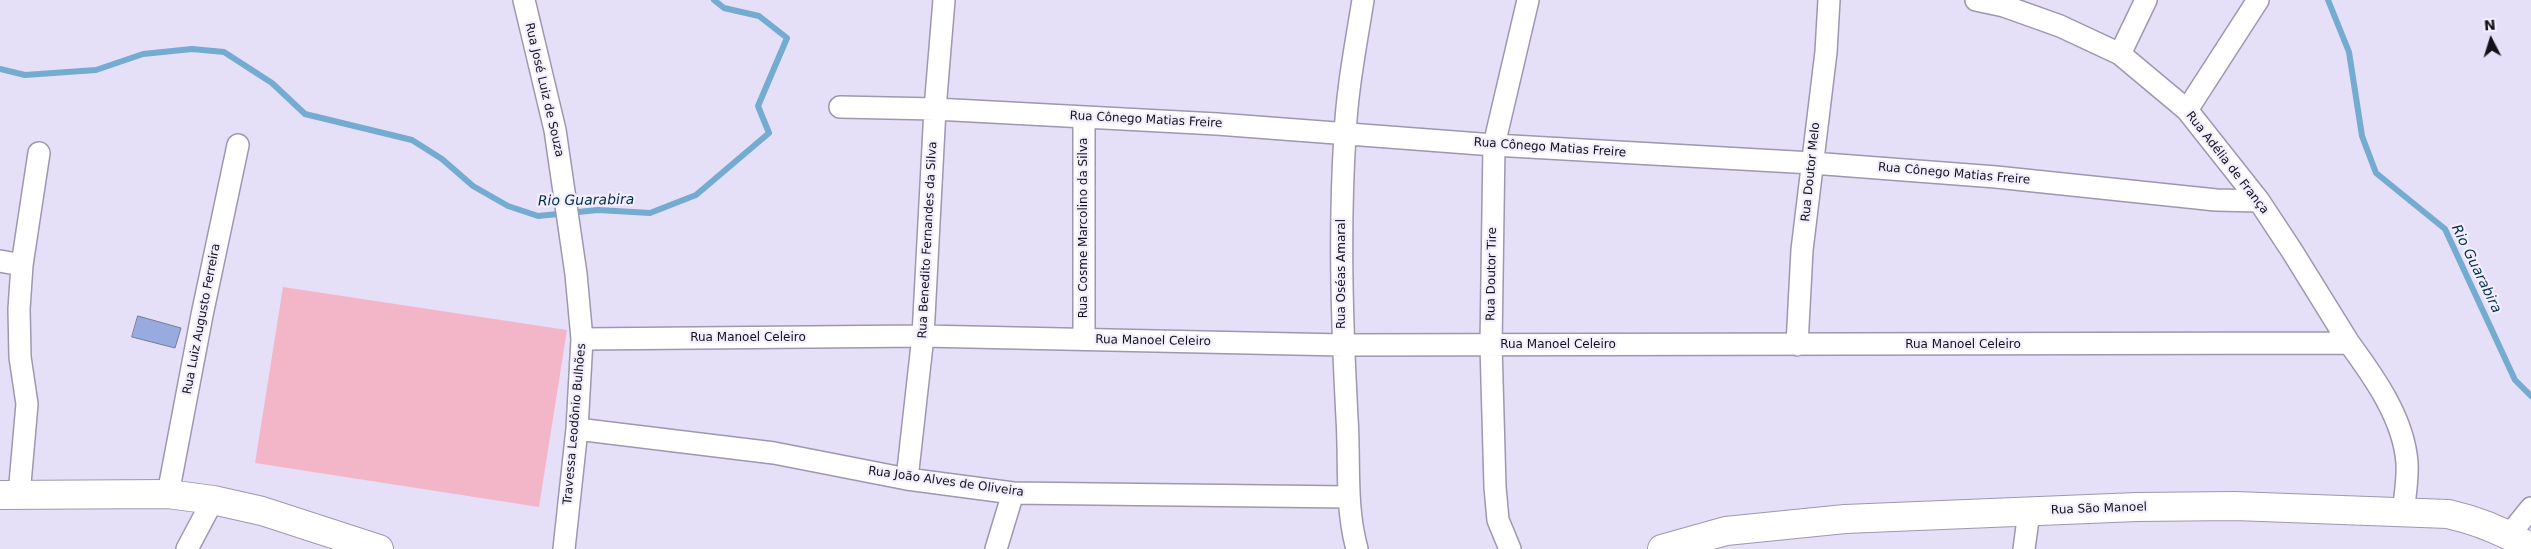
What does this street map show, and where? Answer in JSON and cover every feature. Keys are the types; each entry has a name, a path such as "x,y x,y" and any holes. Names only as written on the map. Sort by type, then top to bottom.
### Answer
{"main road":[{"path":"10,495 168,494 213,500 262,511 342,544 379,549"},
{"name":"Rua São Manoel","path":"1662,549 1726,531 1845,519 2137,507 2235,506 2448,514 2481,522 2520,541"}],"street":[{"name":"Rua José Luiz de Souza","path":"524,0 555,130 571,240"},
{"name":"Rua Benedito Fernandes da Silva","path":"907,480 923,336 935,109 944,0"},
{"name":"Rua Oséas Amaral","path":"1357,549 1348,497 1347,419 1342,345 1345,133 1363,0"},
{"name":"Rua Doutor Tire","path":"1510,549 1498,520 1491,345 1494,145 1528,0"},
{"name":"Rua Doutor Melo","path":"1797,345 1802,250 1826,52 1829,0"},
{"name":"Rua Adélia de França","path":"1976,0 2004,6 2060,26 2120,54 2186,110 2258,201 2298,259 2349,343"},
{"path":"2120,54 2146,0"},
{"path":"2186,110 2258,0"},
{"name":"Rua Cônego Matias Freire","path":"840,107 935,109 1084,117 1345,133 1494,145 1812,163 2006,178 2216,200 2258,201"},
{"name":"Rua Cosme Marcolino da Silva","path":"1084,117 1084,339"},
{"name":"Rua Luiz Augusto Ferreira","path":"168,494 202,315 238,145"},
{"path":"10,495 27,404 20,357 22,265 39,153"},
{"name":"Travessa Leodônio Bulhões","path":"564,549 577,429 582,339 571,240"},
{"path":"0,261 22,265"},
{"name":"Rua Manoel Celeiro","path":"582,339 923,336 1342,345 2349,343"},
{"path":"2349,343 2369,371 2393,415 2403,440 2407,463 2403,513"},
{"name":"Rua João Alves de Oliveira","path":"577,429 774,453 907,480 1012,494 1348,497"},
{"path":"996,549 1012,494"},
{"path":"187,549 213,500"},
{"path":"2520,541 2531,508"},
{"path":"2024,549 2029,512"}],"shaded area":[{"path":"283,287 567,330 539,507 255,463"}],"building":[{"path":"138,316 181,328 175,348 132,337"}],"waterway":[{"name":"Rio Guarabira","path":"0,69 25,75 96,70 143,54 192,49 224,52 272,83 305,114 412,140 442,159 473,186 508,206 538,216 598,210 650,213 696,195 769,133 758,106 787,38 759,16 724,8 714,0"},
{"name":"Rio Guarabira","path":"2328,0 2349,52 2362,136 2376,173 2445,229 2515,380 2531,396"}]}
